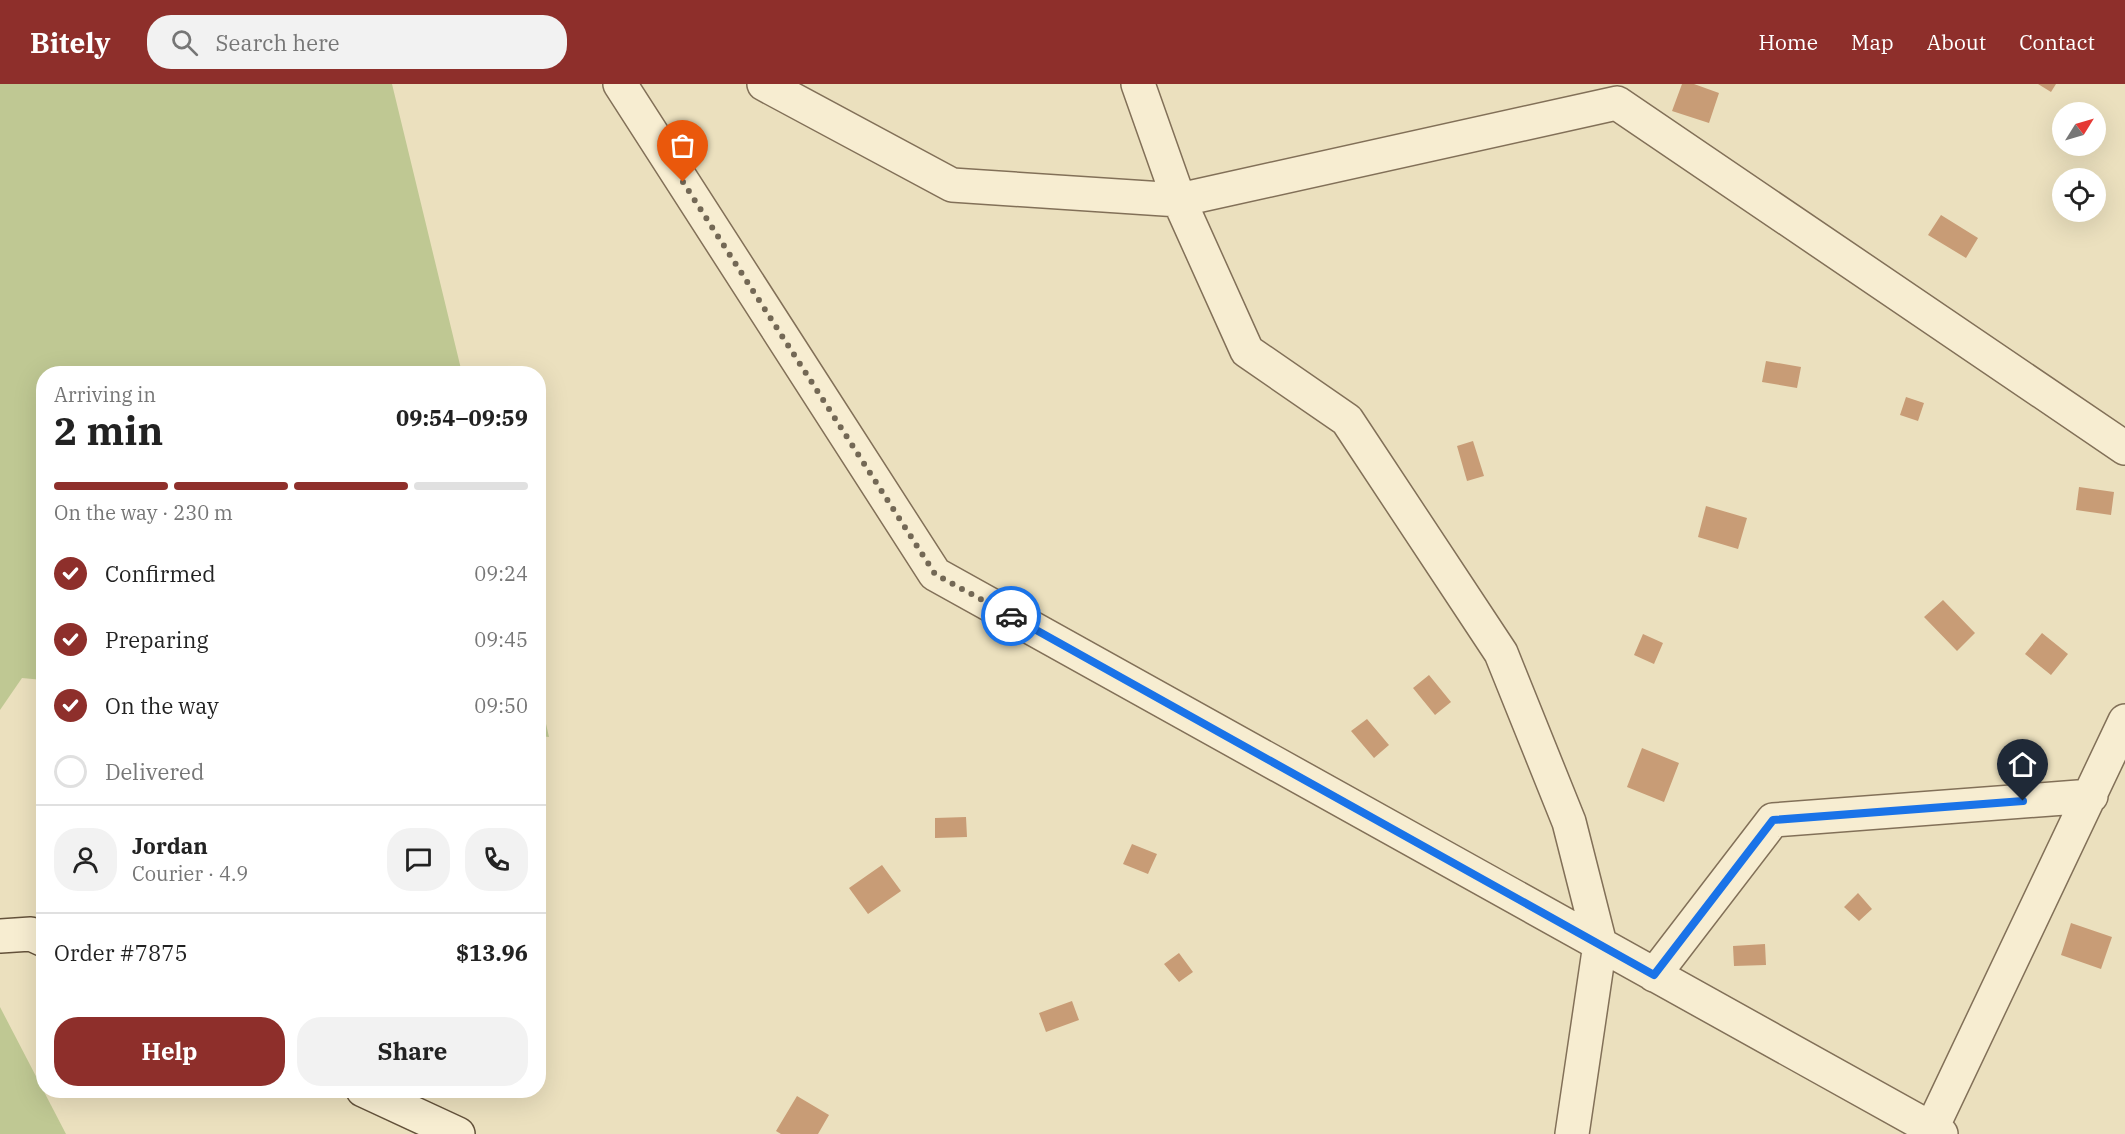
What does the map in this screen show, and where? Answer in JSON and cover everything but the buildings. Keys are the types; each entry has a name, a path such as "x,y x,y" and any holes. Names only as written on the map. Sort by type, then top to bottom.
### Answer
{"street":[{"path":"620,84 935,574 1600,944 1934,1133 2091,796 2117,763 2125,721"},
{"path":"764,84 952,184 1179,200 1617,94 2125,448"},
{"path":"1138,84 1179,200 1247,351 1347,420 1502,653 1569,822 1600,944 1572,1134"},
{"path":"1654,975 1773,820 2091,796"},
{"path":"0,936 31,934 36,936"},
{"path":"380,1098 458,1134"}],"green space":[{"path":"0,84 392,84 460,366 36,366 36,679 22,678 0,710"},
{"path":"0,1007 36,1076 36,1098 47,1098 66,1134 0,1134"}],"way so far":[{"path":"683,182 935,574 1011,616"}],"route":[{"path":"1011,616 1654,975 1773,820 2023,801"}]}
